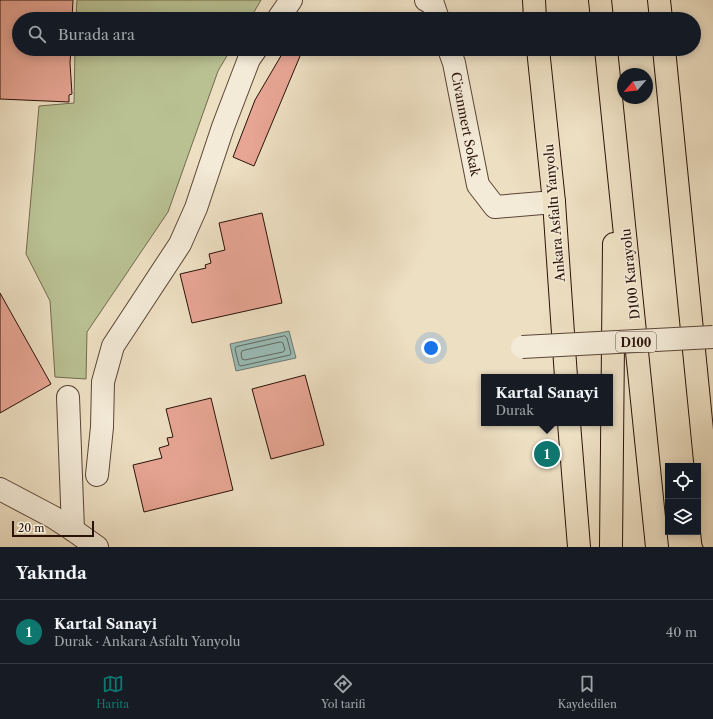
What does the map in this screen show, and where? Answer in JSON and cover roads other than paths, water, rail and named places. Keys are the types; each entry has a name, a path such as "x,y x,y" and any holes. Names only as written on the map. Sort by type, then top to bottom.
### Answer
{"main road":[{"path":"534,0 535,12"},
{"path":"600,0 601,12"},
{"path":"659,0 660,12"},
{"name":"Ankara Asfaltı Yanyolu","path":"539,56 554,202 566,374"},
{"name":"D100 Karayolu","path":"607,56 658,547"},
{"path":"665,56 713,541"},
{"path":"613,383 616,137"},
{"path":"569,426 579,547"},
{"path":"611,547 612,426"}],"street":[{"path":"283,12 291,0"},
{"path":"426,0 432,4 435,12"},
{"path":"98,475 102,427 103,382 112,346 180,244 196,208 223,127 251,56"},
{"name":"Civanmert Sokak","path":"452,56 478,185 495,207 554,202"},
{"path":"522,347 713,337"},
{"path":"68,397 73,530"},
{"path":"0,489 53,517 97,547"}],"water":[{"path":"289,331 296,358 236,371 230,344"}],"place":[{"name":"Kartal Sanayi","path":"547,454"}]}
